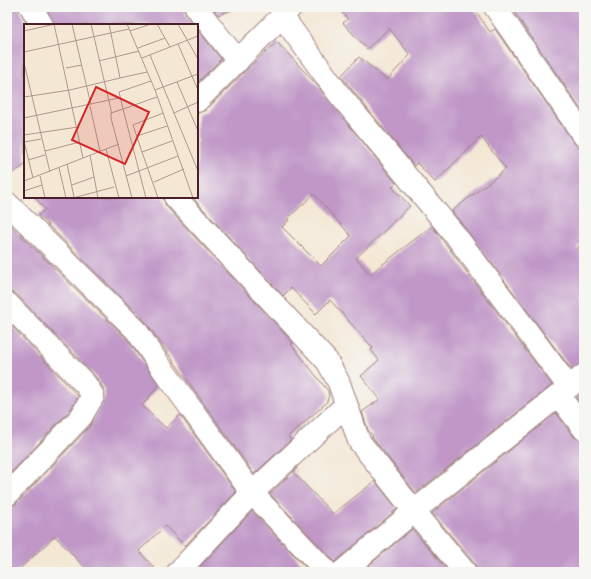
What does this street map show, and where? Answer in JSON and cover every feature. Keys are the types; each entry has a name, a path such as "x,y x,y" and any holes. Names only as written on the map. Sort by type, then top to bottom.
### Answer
{"street":[{"path":"31,7 41,24"},
{"path":"196,7 238,61"},
{"path":"504,11 584,136"},
{"path":"198,100 287,12 338,93 456,236 570,386 584,429"},
{"path":"176,198 327,361 339,383 359,441 414,511 465,572"},
{"path":"7,203 136,330 252,493 327,572"},
{"path":"7,495 81,417 93,396 86,385 8,306"},
{"path":"342,572 414,511 570,386"},
{"path":"178,572 252,493 346,405"}],"building":[{"path":"7,7 19,7 27,24 24,24 24,166 7,177"},
{"path":"46,7 184,7 186,15 193,24 54,24"},
{"path":"212,7 237,7 237,8 218,15"},
{"path":"337,7 473,7 490,32 495,29 574,143 578,147 584,148 584,242 577,248 584,258 584,363 571,369 452,211 506,169 481,137 435,182 417,163 414,166 341,76 359,57 387,80 410,55 389,28 367,49 343,23 348,19"},
{"path":"523,7 584,7 584,114 515,13"},
{"path":"198,30 221,59 198,82"},
{"path":"277,42 316,84 396,183 392,187 410,206 356,258 370,274 432,226 552,385 416,493 372,437 373,436 368,430 362,412 380,399 361,376 379,360 371,350 373,348 330,300 316,314 291,288 283,296 193,198 198,198 198,113 206,110 248,68","holes":["314,194 351,236 321,266 282,227 289,220 287,219"]},
{"path":"36,198 163,198 166,206 293,343 291,344 328,391 329,396 326,403 288,437 291,440 254,474 145,321 38,215 45,210"},
{"path":"7,222 126,338 159,385 142,406 166,428 180,415 236,492 185,546 165,526 139,551 158,572 89,572 55,536 16,572 7,572 7,507 16,504 90,426 105,396 104,389 95,376 16,294 7,291"},
{"path":"7,321 78,396 71,409 7,477"},
{"path":"584,391 584,408 576,398"},
{"path":"556,413 574,437 584,441 584,572 477,572 475,564 432,513"},
{"path":"297,468 294,473 333,514 375,481 397,509 335,562 270,494"},
{"path":"252,511 310,572 195,572"},
{"path":"412,529 449,572 361,572"}]}
